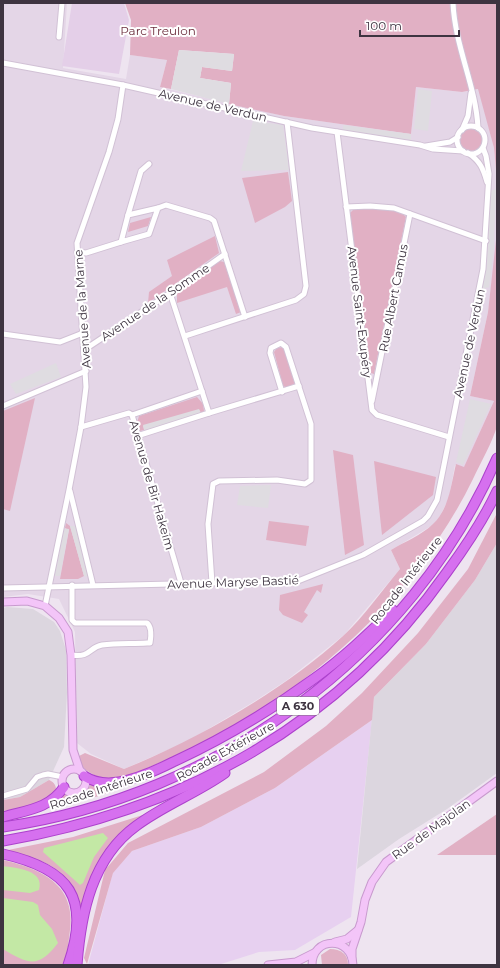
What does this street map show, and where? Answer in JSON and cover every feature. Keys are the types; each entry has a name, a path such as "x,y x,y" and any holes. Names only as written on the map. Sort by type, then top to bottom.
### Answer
{"highway":[{"name":"Rocade Intérieure","path":"3,826 47,819 123,797 184,773 227,751 276,721 325,685 380,632 424,580 456,535 497,458"},
{"name":"Rocade Extérieure","path":"3,841 80,825 150,802 205,778 270,741 349,682 412,618 433,592 465,545 497,491"},
{"path":"82,773 102,783 121,782 195,752 235,730 276,704 335,663 424,580"},
{"path":"77,965 91,887 98,870 117,842 135,826 211,783 270,741"},
{"path":"3,816 45,805 58,796 64,787"},
{"path":"3,854 26,859 41,865 62,880 69,890 74,902 77,920 72,954 68,965"}],"main road":[{"path":"3,602 27,601 45,606 59,618 68,632 71,655 73,750 68,771 63,777 64,787 70,792 78,792 84,787 82,773 73,750"},
{"path":"68,771 73,769 82,773"},
{"name":"Rue de Majolan","path":"352,961 352,949 359,930 365,900 372,882 386,862 497,781"},
{"path":"268,965 296,962 315,953 322,946 347,939 359,930"},
{"path":"333,943 345,947 352,961"},
{"path":"312,965 315,953"},
{"path":"296,962 304,965"}],"street":[{"path":"59,37 62,3"},
{"path":"453,3 456,32 477,112 478,128"},
{"name":"Avenue de Verdun","path":"3,63 123,85 337,132 423,146 433,149 466,152 478,160 482,166 487,185"},
{"name":"Avenue de la Marne","path":"45,606 81,427 86,387 77,244 109,152 118,119 123,85"},
{"path":"461,130 469,126 478,128 484,134 484,143 482,148 476,153 466,152 458,145 458,137 461,130 468,116 471,105 471,90"},
{"path":"184,336 296,300 304,294 306,286 287,122"},
{"name":"Avenue Saint-Exupéry","path":"337,132 371,406"},
{"name":"Avenue de Verdun","path":"423,146 450,142 458,137"},
{"name":"Avenue de Verdun","path":"437,500 480,290 486,241 488,165 482,148"},
{"path":"120,242 141,171 148,164"},
{"path":"128,215 166,205 210,218 216,226 244,317"},
{"path":"346,206 394,208 486,241"},
{"path":"77,252 86,253 149,234 158,208"},
{"name":"Rue Albert Camus","path":"371,406 410,214"},
{"name":"Avenue de la Somme","path":"84,350 170,293 224,254"},
{"path":"170,293 209,413"},
{"path":"3,334 60,342 83,333"},
{"path":"212,583 208,524 213,484 219,481 277,480 305,484 309,483 312,477 311,424 286,347 281,343 276,344 271,348 270,353 282,392"},
{"path":"3,406 86,371"},
{"path":"137,436 299,386"},
{"path":"132,415 202,391"},
{"path":"371,406 377,415 449,436"},
{"name":"Avenue de Bir Hakeïm","path":"81,427 129,412 132,415 181,583"},
{"path":"69,490 93,585"},
{"name":"Avenue Maryse Bastié","path":"3,588 72,585 291,582 306,579 363,555 423,521 428,516 437,500"},
{"path":"71,655 79,656 90,653 102,645 150,643 150,628 147,623 75,623 72,620 72,585"},
{"path":"3,796 27,790 38,777 43,775 48,774 63,777"}],"shaded area":[{"path":"3,3 67,3 63,68 126,79 130,55 167,60 160,87 284,116 411,134 416,87 462,92 479,89 494,148 497,180 496,249 488,312 470,396 494,401 464,468 455,465 449,498 439,518 433,525 391,550 400,569 344,635 287,680 255,701 188,741 124,769 91,754 77,743 75,632 59,599 28,594 3,597"},
{"path":"72,3 124,3 129,20 119,74 62,66"},
{"path":"179,50 234,54 232,71 202,67 200,78 231,83 229,104 171,89"},
{"path":"418,89 432,91 428,131 414,129"},
{"path":"253,121 283,125 289,170 241,171"},
{"path":"343,125 411,134 411,140 343,131"},
{"path":"496,189 494,248 489,287 480,290 487,192"},
{"path":"56,363 61,377 16,394 10,384"},
{"path":"470,399 491,404 463,465 456,462"},
{"path":"199,409 202,415 145,433 143,425"},
{"path":"271,485 268,508 237,505 240,486"},
{"path":"70,526 78,526 91,577 84,576"},
{"path":"61,528 69,529 60,576 51,576"},
{"path":"497,543 497,773 447,809 399,839 357,869 374,697 426,644 475,580"},
{"path":"3,608 33,609 54,622 60,631 66,650 67,693 64,747 49,780 20,797 3,800"},
{"path":"372,720 351,917 295,950 259,952 218,965 88,965 113,872 132,851 201,827 275,788"},
{"path":"103,833 108,838 94,857 83,883 80,885 43,852 44,848"},
{"path":"3,866 22,869 34,874 40,883 39,890 30,893 3,890"},
{"path":"3,898 33,902 38,905 40,915 52,929 58,943 45,957 39,960 27,961 3,949"}],"green space":[{"name":"Parc Treulon","path":"125,3 497,3 497,180 494,148 478,89 462,92 416,87 411,134 284,116 229,104 231,83 200,78 202,67 232,71 234,54 179,50 171,89 160,87 167,60 130,55 131,20"},
{"path":"471,129 479,132 482,140 479,148 471,151 463,148 460,140 463,132"},
{"path":"288,172 292,201 285,207 255,223 242,178"},
{"path":"354,209 390,210 406,217 374,374 371,373 350,213"},
{"path":"151,217 148,226 128,232 130,223"},
{"path":"497,231 497,426 473,479 447,525 417,569 382,609 344,646 303,680 259,710 213,737 144,770 120,777 109,778 98,776 88,771 78,762 79,756 85,753 124,769 153,757 211,728 268,694 320,656 351,629 400,569 391,550 424,532 433,524 443,511 449,496 456,464 464,467 494,401 470,396 488,312"},
{"path":"215,236 219,253 148,303 149,292 172,276 167,260"},
{"path":"220,261 226,264 241,312 236,314 227,287 177,303 177,291"},
{"path":"282,347 286,349 295,383 287,388 283,386 274,352 277,348"},
{"path":"197,397 203,404 204,411 201,413 199,410 143,426 144,430 140,431 137,423 139,416"},
{"path":"35,398 10,511 3,509 3,411"},
{"path":"333,450 353,455 364,545 345,555"},
{"path":"374,461 436,477 433,495 382,535"},
{"path":"497,513 497,543 475,580 426,644 374,697 372,720 275,788 201,827 132,851 113,873 87,964 84,958 105,870 128,843 264,772 326,726 362,693 418,633 468,569"},
{"path":"269,521 309,526 306,546 266,540"},
{"path":"66,523 70,526 84,576 78,579 60,579 69,530 65,528"},
{"path":"323,584 321,593 317,590 304,612 308,615 302,623 283,615 279,610 280,595"},
{"path":"49,780 55,784 56,789 54,794 49,799 34,805 3,811 3,800 20,797"},
{"path":"91,784 103,787 130,785 99,796 57,807 55,802 63,794 76,796 82,794 86,792"},
{"path":"146,814 119,836 102,856 91,881 81,914 77,898 71,886 54,868 44,862 32,858 3,851 73,837"},
{"path":"497,814 497,855 437,855"},
{"path":"3,860 33,869 56,884 64,894 69,906 71,920 67,952 63,965 3,965"},
{"path":"330,949 341,951 347,958 348,965 322,965 321,955"}]}
